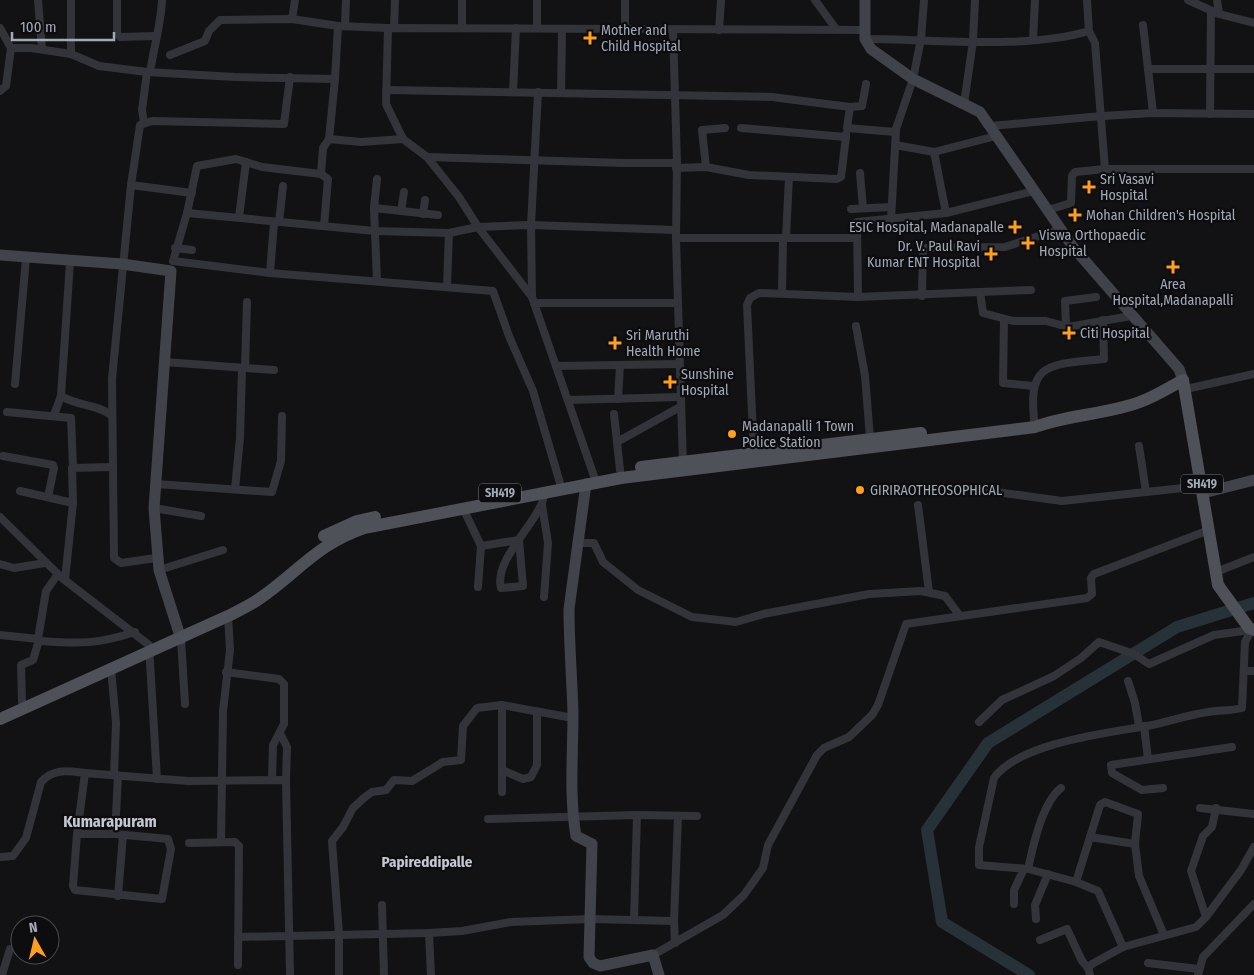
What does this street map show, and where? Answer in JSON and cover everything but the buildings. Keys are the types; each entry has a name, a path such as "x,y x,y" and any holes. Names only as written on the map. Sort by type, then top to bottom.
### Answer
{"main road":[{"path":"866,0 865,34 871,49 913,79 980,112 1073,247 1179,369 1184,384"},
{"path":"0,255 70,262 172,266 154,508 158,570 180,635"},
{"name":"SH419","path":"754,456 1048,422 1127,406 1184,384 1220,588 1251,628"},
{"name":"SH419","path":"180,635 242,600 310,546 341,527 392,513 560,483 592,480 870,438 1034,424"},
{"name":"SH419","path":"0,719 111,669 180,635 228,616 258,600 315,552 350,533 410,518 545,492 592,480 620,470 683,466"},
{"path":"592,480 578,543 569,609 573,718 573,817 576,836 592,844 589,958 593,963 600,966 654,955 659,975"},
{"path":"1203,490 1254,480"},
{"name":"SH419","path":"0,712 150,649"}],"street":[{"path":"38,0 42,49"},
{"path":"71,0 71,54"},
{"path":"117,0 117,34 120,36 156,36"},
{"path":"144,123 142,110 148,72 156,36 161,24 162,0"},
{"path":"292,19 295,0"},
{"path":"321,174 323,148 329,139 341,26 346,0"},
{"path":"395,0 391,28 386,104 403,139 427,157 459,197 478,227 533,300 568,400 592,480"},
{"path":"462,0 462,27"},
{"path":"537,0 537,28"},
{"path":"625,0 625,30"},
{"path":"719,30 721,0"},
{"path":"815,0 836,29"},
{"path":"891,220 896,130 913,79 921,39 924,0"},
{"path":"964,104 973,41 975,0"},
{"path":"1033,40 1035,0"},
{"path":"1087,0 1089,31 1095,43 1105,169"},
{"path":"1188,0 1219,14 1254,23"},
{"path":"1217,0 1219,14"},
{"path":"1210,114 1211,11"},
{"path":"170,55 205,41 209,31 220,20 292,19 341,26 391,28 836,29 865,34 921,39 973,41 1033,40 1055,38 1089,31"},
{"path":"1143,25 1153,113"},
{"path":"0,28 11,48 6,86 0,91"},
{"path":"513,92 516,28"},
{"path":"561,92 562,29"},
{"path":"673,30 677,165 677,303 683,466"},
{"path":"11,48 42,49 71,54 99,66 148,72 235,77 336,79"},
{"path":"1148,69 1254,69"},
{"path":"156,558 121,563 116,560 112,415 113,354 131,185 140,125 152,121 284,124 290,77"},
{"path":"386,90 772,97 850,107 862,106 866,84"},
{"path":"533,300 532,225 538,92"},
{"path":"427,157 677,165 706,167 749,175 837,179 841,178 850,107"},
{"path":"895,145 934,152 994,131 1102,116 1153,113 1254,114"},
{"path":"706,167 702,130 726,128"},
{"path":"741,128 846,137"},
{"path":"847,128 895,132 896,130"},
{"path":"329,139 361,142 403,139"},
{"path":"934,152 946,213"},
{"path":"324,226 328,179 321,174 262,167 236,159 197,166 192,193 175,248 172,266 447,286 495,292 509,336 533,391 560,483"},
{"path":"240,218 246,162"},
{"path":"1048,210 1071,203 1072,176 1075,172 1105,169 1254,169"},
{"path":"860,172 863,208"},
{"path":"782,292 789,176"},
{"path":"377,179 374,208 377,281"},
{"path":"131,185 192,193"},
{"path":"270,273 283,186"},
{"path":"858,297 857,222 946,213 1034,191"},
{"path":"401,211 404,192"},
{"path":"423,214 425,200"},
{"path":"850,209 891,207"},
{"path":"374,208 438,215"},
{"path":"187,212 375,231 449,233 478,227 532,225 676,234 785,238 856,238"},
{"path":"922,296 923,248 1005,247 1060,229"},
{"path":"447,286 449,233"},
{"path":"175,248 192,250"},
{"path":"15,384 26,258"},
{"path":"54,415 61,396 70,262"},
{"path":"754,456 747,305 750,298 758,293 782,292 858,297 922,296 1031,290"},
{"path":"980,292 981,311 1004,319 1046,321 1066,326 1131,316"},
{"path":"1066,326 1065,301 1096,296"},
{"path":"533,300 677,303"},
{"path":"235,489 240,438 247,302"},
{"path":"1004,319 1003,383 1033,386"},
{"path":"1034,424 1033,386 1043,372 1059,364 1104,359 1103,320"},
{"path":"856,326 865,376 870,438"},
{"path":"165,362 274,370"},
{"path":"556,366 679,364"},
{"path":"618,399 620,365"},
{"path":"1184,384 1254,374"},
{"path":"61,396 73,403 105,410 112,415"},
{"path":"568,400 680,397"},
{"path":"617,442 680,407"},
{"path":"8,412 71,418 73,503 65,580"},
{"path":"614,414 620,470"},
{"path":"156,484 273,491 281,461 282,416"},
{"path":"1139,446 1146,492"},
{"path":"3,456 53,466 48,497"},
{"path":"73,468 113,467"},
{"path":"975,489 1062,501 1146,492 1203,490"},
{"path":"20,491 73,503"},
{"path":"519,540 523,586 502,588 500,583 504,564 519,540 542,505 545,492"},
{"path":"542,505 548,543 544,597"},
{"path":"918,505 929,592"},
{"path":"154,508 201,516"},
{"path":"462,508 480,546 478,587"},
{"path":"0,517 58,574 135,632 150,649 157,779"},
{"path":"654,955 722,915 737,902 752,884 763,868 768,845 817,755 824,748 849,737 872,715 878,705 903,626 911,621 1087,598 1092,594 1091,578 1094,574 1209,530"},
{"path":"480,546 519,540"},
{"path":"578,543 594,543 603,562 638,590 692,617 736,622 763,614 869,594 921,591 945,596 960,616"},
{"path":"158,570 222,550"},
{"path":"1216,572 1254,557"},
{"path":"0,564 14,568 45,562"},
{"path":"22,702 21,665 33,660 39,639 46,591 58,574"},
{"path":"221,842 221,781 226,672 230,650 228,616"},
{"path":"979,722 1002,700 1054,676 1080,658 1096,643 1102,642 1114,649 1124,650 1134,654 1146,664 1152,664 1214,635 1251,628"},
{"path":"1123,947 1100,894 1076,882 1048,874 1026,869 979,865 979,847 994,778 1000,769 1037,751 1076,739 1207,712 1242,708 1245,642 1251,628"},
{"path":"0,635 79,644 105,642 135,632"},
{"path":"180,635 184,704"},
{"path":"111,669 116,723 115,834"},
{"path":"1244,671 1254,671"},
{"path":"226,672 283,681 285,718 272,751 272,779"},
{"path":"1128,681 1142,726 1148,759"},
{"path":"339,975 339,934 331,848 334,836 343,827 353,808 368,794 386,790 394,780 412,781 443,762 461,760 461,733 472,712 482,706 502,705 573,718"},
{"path":"502,705 502,792"},
{"path":"502,770 523,778 531,777 536,765 537,712"},
{"path":"280,733 286,747 290,975"},
{"path":"1163,788 1142,790 1111,772 1111,765 1114,763 1232,747"},
{"path":"0,857 13,856 26,838 41,782 46,777 63,770 157,779 221,781 286,780"},
{"path":"77,834 115,834 168,839 171,849 162,899 118,896 76,890 73,886 77,834 85,773"},
{"path":"1014,904 1014,890 1026,869 1038,826 1051,797 1061,788"},
{"path":"1076,882 1100,804 1105,802 1138,814 1135,844 1139,876 1164,935"},
{"path":"1200,808 1216,808 1254,814"},
{"path":"1206,917 1190,871 1203,836 1212,827 1216,808"},
{"path":"634,920 637,815"},
{"path":"488,819 637,815 698,816"},
{"path":"675,943 674,921 678,816"},
{"path":"118,896 123,835"},
{"path":"1090,837 1135,844"},
{"path":"189,843 235,842 239,846 238,964"},
{"path":"1040,940 1067,929 1082,961 1089,971 1123,947 1196,927 1206,917 1241,870 1254,847"},
{"path":"1036,919 1035,905 1048,874"},
{"path":"1148,963 1198,972 1203,957 1254,904"},
{"path":"382,905 384,975"},
{"path":"238,937 429,933 462,931 511,922 590,919 674,921"},
{"path":"429,933 431,975"},
{"path":"2,975 10,949"}],"waterway":[{"path":"1029,975 942,922 927,830 988,743 1177,627 1254,603"}],"place":[{"name":"Mother and Child Hospital","path":"590,38"},
{"name":"Sri Vasavi Hospital","path":"1089,187"},
{"name":"Mohan Children's Hospital","path":"1075,215"},
{"name":"ESIC Hospital, Madanapalle","path":"1015,227"},
{"name":"Viswa Orthopaedic Hospital","path":"1028,243"},
{"name":"Dr. V. Paul Ravi Kumar ENT Hospital","path":"991,254"},
{"name":"Area Hospital,Madanapalli","path":"1173,267"},
{"name":"Citi Hospital","path":"1069,333"},
{"name":"Sri Maruthi Health Home","path":"615,343"},
{"name":"Sunshine Hospital","path":"670,382"},
{"name":"Madanapalli 1 Town Police Station","path":"732,434"},
{"name":"GIRIRAOTHEOSOPHICAL","path":"860,490"}],"district":[{"name":"Kumarapuram","path":"110,821"},
{"name":"Papireddipalle","path":"427,862"}]}
